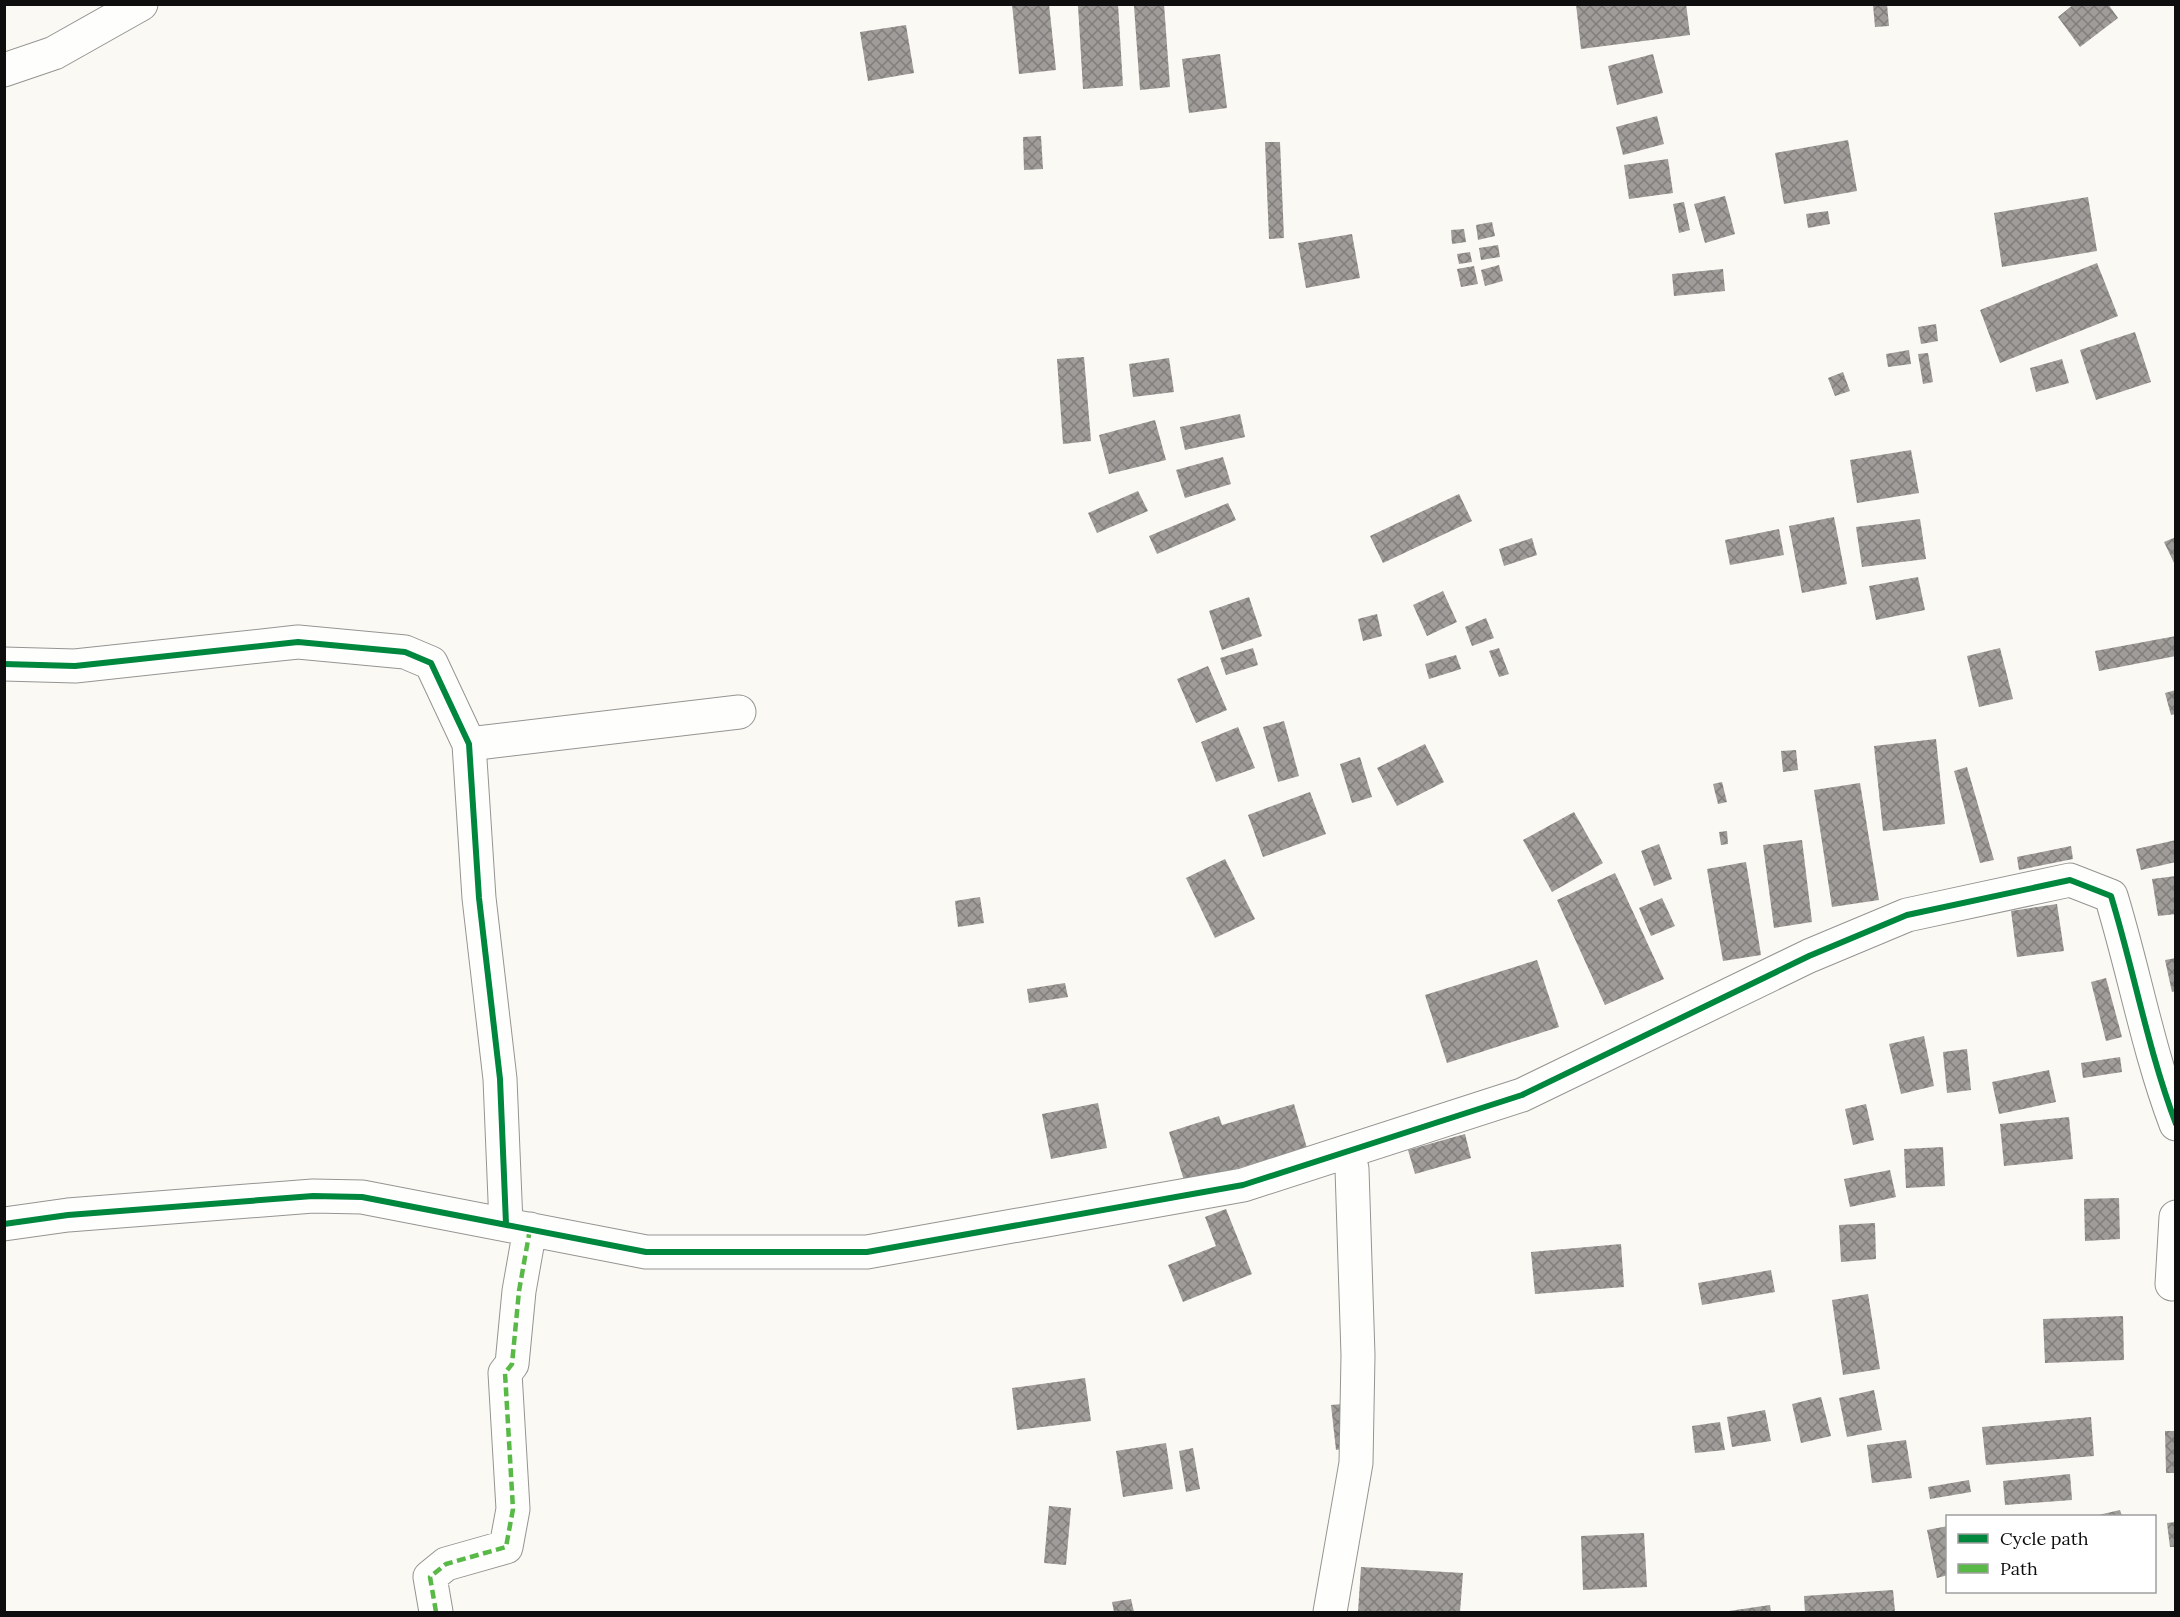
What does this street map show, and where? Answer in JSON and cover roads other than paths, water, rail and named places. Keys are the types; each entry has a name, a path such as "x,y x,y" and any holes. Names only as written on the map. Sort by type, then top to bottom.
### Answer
{"street":[{"path":"4,70 54,53 141,4"},
{"path":"4,664 75,666 298,642 405,652 431,663 469,744 479,898 518,1226 519,1291 512,1364 505,1373 513,1509 506,1547 446,1564 430,1577 436,1612"},
{"path":"469,744 738,712"},
{"path":"4,1224 68,1215 313,1196 362,1197 646,1252 867,1252 1243,1185 1522,1095 1809,956 1907,915 2070,880 2111,896 2126,943 2162,1087 2175,1124"},
{"path":"1330,1612 1356,1463 1358,1355 1352,1168 1348,1151"},
{"path":"2172,1284 2175,1217"}]}
